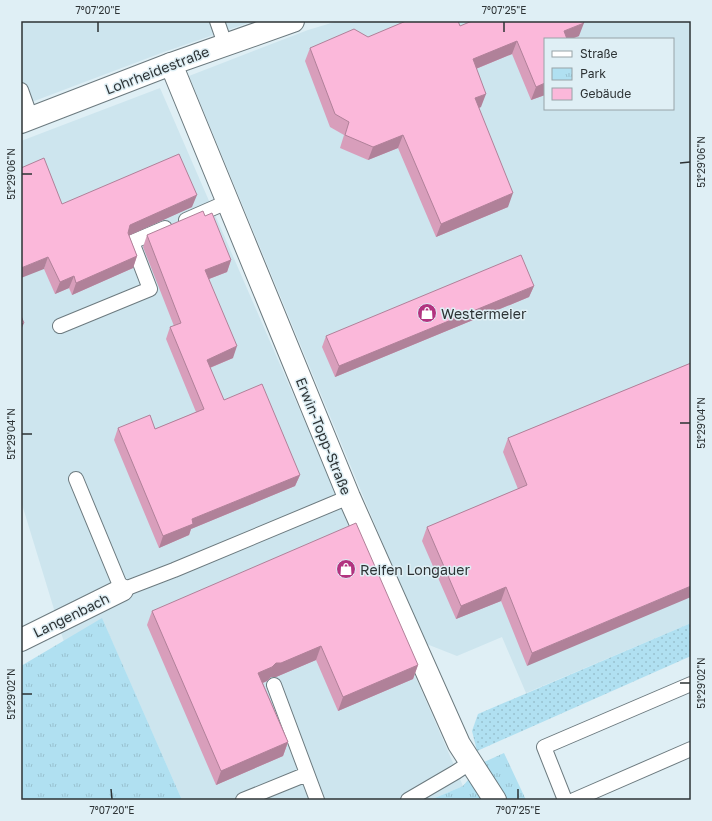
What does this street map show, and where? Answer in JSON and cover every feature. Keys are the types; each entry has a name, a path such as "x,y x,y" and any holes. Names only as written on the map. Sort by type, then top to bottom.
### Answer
{"street":[{"name":"Lohrheidestraße","path":"26,120 171,64 293,21"},
{"name":"Erwin-Topp-Straße","path":"171,64 349,497 459,744 495,800"},
{"name":"Langenbach","path":"21,640 122,590"}],"lane":[{"path":"217,21 225,44"},
{"path":"21,90 26,120"},
{"path":"60,326 150,289 132,242 228,202"},
{"path":"76,479 122,590 174,570 349,497"},
{"path":"565,800 544,747 691,684"},
{"path":"274,685 317,800"},
{"path":"574,800 691,749"},
{"path":"408,800 471,762"},
{"path":"243,800 307,774"}],"shaded area":[{"path":"21,21 254,21 164,52 21,106"},
{"path":"338,21 691,21 691,623 526,693 502,637 457,656 424,643 189,76 308,30"},
{"path":"160,88 463,786 430,800 182,800 102,619 64,642 21,501 21,141"}],"green space":[{"path":"102,618 182,800 21,800 21,666"},
{"path":"691,623 691,656 477,751 472,731 478,714"},
{"path":"504,753 526,800 430,800 463,786 482,763"}],"building":[{"path":"406,21 458,21 460,26 472,21 583,21 584,23 564,31 567,38 544,38 544,83 536,87 517,41 473,59 486,94 475,98 513,193 441,224 403,135 373,147 345,135 349,122 335,114 310,48 354,29 368,37"},
{"path":"179,154 197,195 130,225 128,233 137,256 76,283 74,276 60,282 48,257 21,268 21,168 44,158 62,204"},
{"path":"203,211 205,216 212,213 231,260 205,270 237,346 207,360 224,400 262,384 300,475 192,519 193,524 163,536 118,428 150,415 155,429 204,409 170,327 181,323 147,235"},
{"path":"521,255 534,286 339,366 326,336"},
{"path":"21,316 24,323 21,324"},
{"path":"691,363 691,586 532,653 506,587 461,606 427,527 527,485 508,438"},
{"path":"356,523 418,665 343,697 321,646 281,663 276,663 272,667 258,673 288,742 221,771 152,611"}],"place":[{"name":"Westermeier","path":"427,313"},
{"name":"Reifen Longauer","path":"346,569"}]}
